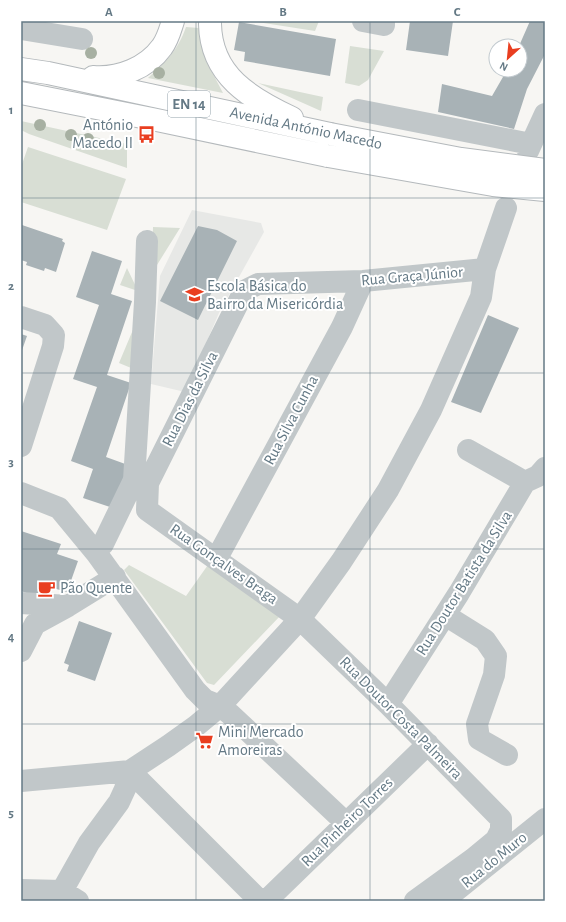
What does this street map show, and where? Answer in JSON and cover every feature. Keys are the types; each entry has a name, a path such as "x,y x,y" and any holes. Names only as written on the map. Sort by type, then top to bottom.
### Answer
{"highway":[{"path":"48,73 99,78 119,75 135,70 151,59 162,47 169,34 173,21"},
{"path":"210,23 210,39 215,54 224,70 236,85 276,111 330,134"},
{"name":"Avenida António Macedo","path":"21,69 48,73 330,134 461,159 545,170"},
{"name":"Avenida António Macedo","path":"21,93 328,156 493,185 545,190"}],"street":[{"path":"363,21 384,25 384,21"},
{"path":"21,29 82,39"},
{"path":"358,110 530,147 545,114"},
{"path":"21,781 130,772 179,738 220,706 300,619 341,562 388,490 424,424 481,296 485,269 506,208"},
{"path":"103,544 134,480 145,302 147,241"},
{"name":"Rua Graça Júnior","path":"244,291 258,284 363,281 485,269"},
{"name":"Rua Silva Cunha","path":"217,558 342,327 363,281"},
{"name":"Rua Dias da Silva","path":"147,510 148,483 244,291"},
{"path":"21,317 45,325 54,335 53,346 21,446"},
{"path":"468,450 525,482"},
{"name":"Rua Doutor Batista da Silva","path":"388,704 445,615 525,482 538,476 545,468"},
{"path":"21,493 59,508 97,554 195,690 205,700 220,706 346,823"},
{"name":"Rua Gonçalves Braga","path":"147,510 217,558 300,619"},
{"path":"21,651 28,620 68,606 114,577"},
{"path":"21,603 68,606"},
{"path":"445,615 485,640 496,656 494,675 477,724 479,739 507,755"},
{"name":"Rua Doutor Costa Palmeira","path":"300,619 388,704 501,819 501,830 496,840 461,868 415,901"},
{"name":"Rua Pinheiro Torres","path":"266,901 428,744"},
{"path":"21,890 70,896 89,843 119,802 130,772"},
{"path":"130,772 260,901"},
{"name":"Rua do Muro","path":"443,901 545,819"}],"shaded area":[{"path":"250,21 319,21 315,31"},
{"path":"186,27 199,28 211,70 223,93 148,78 171,55 183,36"},
{"path":"350,46 384,51 368,80 359,86 345,83"},
{"path":"258,83 323,97 321,111"},
{"path":"21,121 127,144 127,168 29,134 21,130"},
{"path":"28,147 126,179 107,230 21,202 21,167"},
{"name":"Escola Básica do Bairro da Misericórdia","path":"192,210 261,223 264,232 219,313 185,392 151,384 160,276"},
{"path":"153,227 180,228 152,273"},
{"path":"127,268 138,291 120,285"},
{"path":"140,313 136,370 119,363"},
{"path":"210,562 281,615 214,685 207,683 124,570 129,565 186,596"}],"building":[{"path":"410,21 453,21 448,56 406,50"},
{"path":"530,21 545,21 545,54 527,89 514,129 438,112 442,84 492,96 502,78 528,78 528,38 523,38"},
{"path":"239,22 336,39 330,76 244,61 245,52 234,50"},
{"path":"22,225 63,239 62,241 65,243 56,272 45,268 44,271 26,265 27,262 21,260"},
{"path":"198,226 217,230 237,241 198,320 160,301"},
{"path":"92,251 122,261 111,294 132,301 107,375 131,383 106,457 128,465 113,508 83,498 93,469 71,461 97,387 73,379 99,305 76,297"},
{"path":"488,315 519,328 481,413 451,402"},
{"path":"21,334 27,336 21,353"},
{"path":"21,531 61,544 57,554 78,561 67,592 46,586 42,599 21,591"},
{"path":"79,621 112,633 95,681 67,671 69,665 64,663"}],"place":[{"name":"António Macedo II","path":"146,134"},
{"name":"Escola Básica do Bairro da Misericórdia","path":"194,295"},
{"name":"Pão Quente","path":"47,588"},
{"name":"Mini Mercado Amoreiras","path":"205,741"}]}
